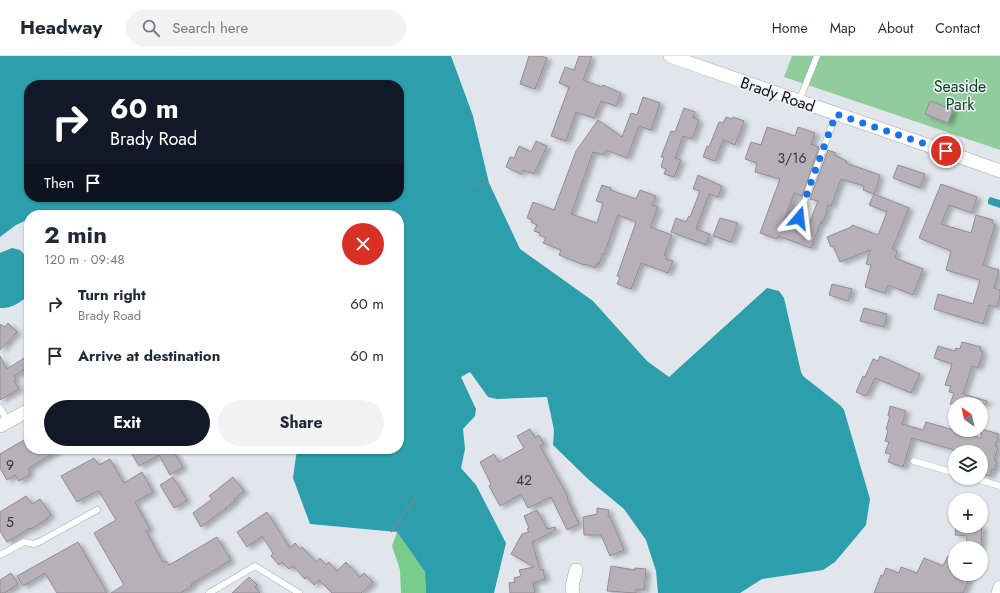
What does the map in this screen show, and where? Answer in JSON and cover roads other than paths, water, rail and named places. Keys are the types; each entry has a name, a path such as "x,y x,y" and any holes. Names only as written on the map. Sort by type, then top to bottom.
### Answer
{"street":[{"name":"Brady Road","path":"670,56 798,102 905,136 1000,171"},
{"path":"4,424 24,413"},
{"path":"573,593 572,586 576,570"},
{"path":"998,593 1000,587"}],"lane":[{"path":"798,102 817,56"},
{"path":"799,218 836,114"},
{"path":"0,408 4,424"},
{"path":"914,461 948,471"},
{"path":"988,482 1000,486"},
{"path":"0,555 24,542 34,544 41,541 97,510"},
{"path":"209,593 255,566 299,593"}],"water":[{"path":"0,56 451,56 473,116 489,183 520,249 593,301 647,361 669,377 767,288 779,291 784,298 803,376 844,410 870,499 866,525 835,562 823,570 762,579 740,593 658,593 656,571 646,540 624,509 589,480 553,445 554,430 547,397 497,399 488,397 470,372 461,377 476,409 475,416 463,429 465,449 461,468 476,485 506,543 494,593 426,593 425,572 397,532 310,524 293,478 296,454 404,454 404,210 24,210 24,221 16,225 0,237"},
{"path":"990,197 1000,200 1000,208 988,204"},
{"path":"12,248 20,250 24,254 24,298 12,306 4,308 0,308 0,253"}],"park label":[{"name":"Seaside Park","path":"960,95"}]}
